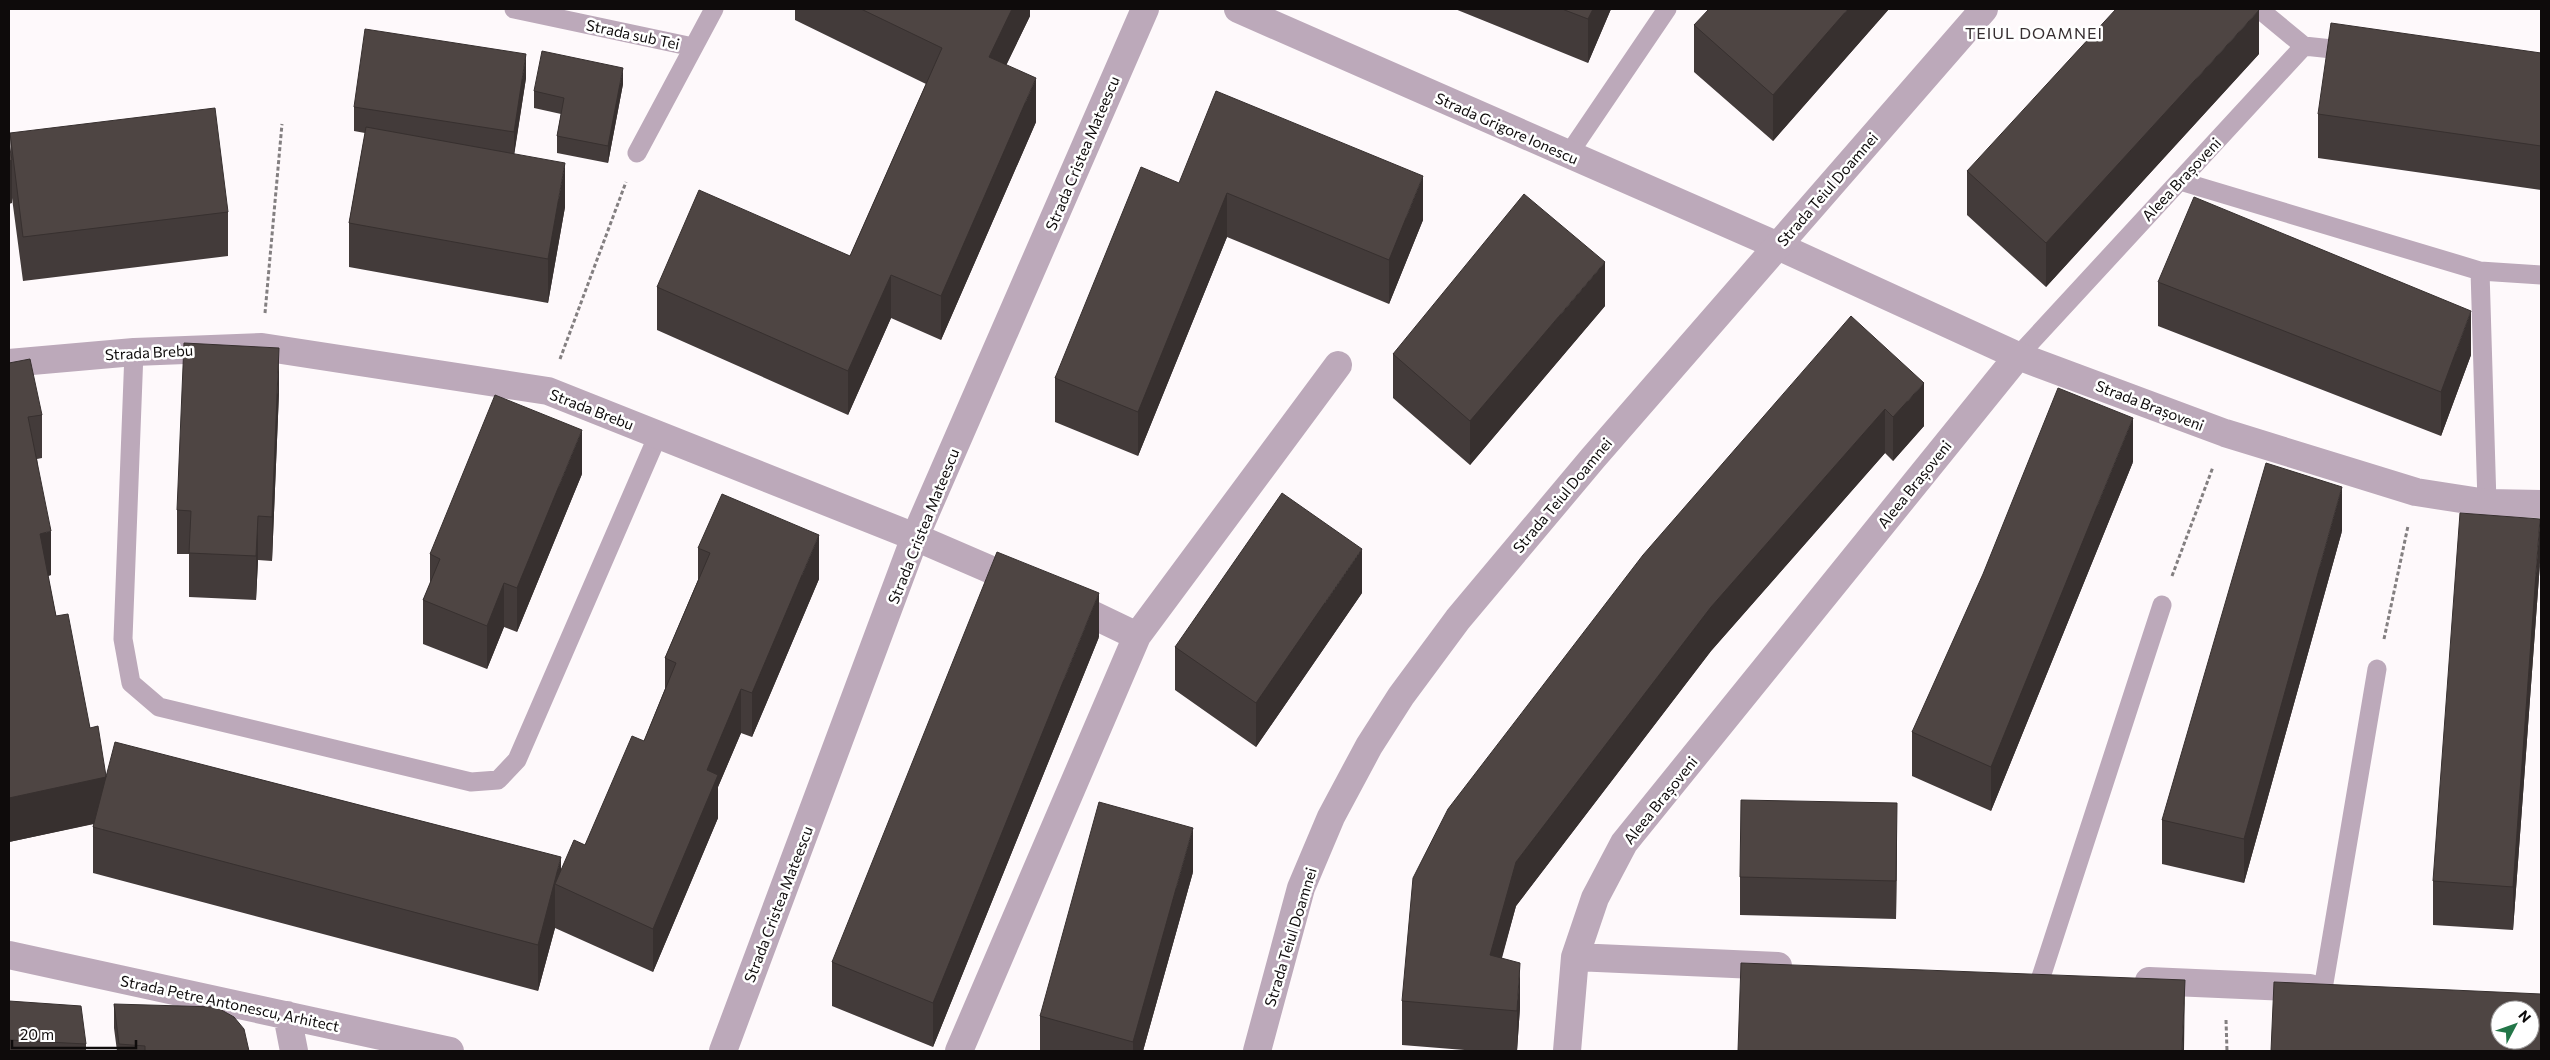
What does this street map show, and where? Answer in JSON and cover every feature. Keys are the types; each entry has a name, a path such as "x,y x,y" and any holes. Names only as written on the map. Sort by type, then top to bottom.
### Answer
{"street":[{"name":"Strada Cristea Mateescu","path":"723,1051 916,537 1145,9"},
{"name":"Strada Grigore Ionescu","path":"1238,9 1778,246"},
{"name":"Strada Teiul Doamnei","path":"1257,1051 1301,888 1331,817 1369,746 1402,696 1458,619 1593,458 1984,9"},
{"name":"Strada Brașoveni","path":"1778,246 2018,356 2225,433 2416,492 2488,504 2541,504"},
{"name":"Strada Brebu","path":"9,363 134,352 262,347 548,391 916,537 1085,610 1137,636"},
{"name":"Aleea Brașoveni","path":"1567,1051 1575,958 1595,898 1624,844 2018,356"},
{"path":"960,1051 1137,636 1338,365"},
{"name":"Strada Petre Antonescu, Arhitect","path":"9,955 450,1051"},
{"path":"1575,958 1803,967"},
{"path":"2031,976 2070,978"},
{"path":"2128,980 2353,990"},
{"path":"287,1015 294,1051"}],"lane":[{"name":"Strada sub Tei","path":"514,9 693,47"},
{"path":"636,153 714,9"},
{"path":"1568,155 1667,9"},
{"path":"2259,9 2304,46 2373,54"},
{"name":"Aleea Brașoveni","path":"2018,356 2304,46"},
{"path":"2180,181 2480,271 2541,275"},
{"path":"2480,271 2488,504"},
{"path":"134,352 123,639 132,683 159,707 471,782 498,780 517,760 658,435"},
{"path":"2031,976 2162,605"},
{"path":"2324,988 2377,669"}],"path":[{"path":"262,347 282,124"},
{"path":"548,391 636,153"},
{"path":"2162,605 2225,433"},
{"path":"2377,669 2416,492"}],"building":[{"path":"861,9 1012,9 989,57 1036,78 941,296 891,275 848,371 657,287 699,190 850,256 942,48"},
{"path":"1562,9 1593,9 1588,19"},
{"path":"1709,9 1848,9 1773,95 1694,25"},
{"path":"2116,9 2259,10 2046,243 1967,171"},
{"path":"2331,23 2541,53 2541,146 2318,114"},
{"path":"365,29 526,54 514,132 354,107"},
{"path":"542,51 623,68 608,146 557,136 564,98 534,91"},
{"path":"1216,91 1423,176 1389,260 1227,193 1138,412 1055,378 1141,167 1179,183"},
{"path":"215,108 228,212 23,237 10,133"},
{"path":"366,127 565,163 548,259 349,223"},
{"path":"9,144 12,160 9,161"},
{"path":"1524,194 1605,262 1470,421 1393,354"},
{"path":"2194,197 2471,311 2441,392 2158,282"},
{"path":"1851,316 1924,383 1893,417 1885,409 1711,607 1516,862 1490,955 1520,963 1517,1011 1402,1001 1413,878 1448,809 1643,555"},
{"path":"184,343 279,348 272,517 258,516 256,556 189,553 191,511 177,510"},
{"path":"30,359 42,415 28,417 51,531 40,534 56,616 68,614 90,728 98,726 106,777 9,798 9,363"},
{"path":"2058,388 2133,418 1991,767 1912,732 1983,574"},
{"path":"495,395 582,430 517,588 504,583 487,626 423,600 440,559 430,554"},
{"path":"2266,463 2342,487 2244,839 2162,820"},
{"path":"1282,493 1362,549 1256,703 1175,647"},
{"path":"722,494 819,535 752,693 741,689 707,770 718,775 653,929 555,884 574,840 585,845 632,736 644,741 676,663 665,658 710,553 698,548"},
{"path":"2460,513 2540,519 2513,887 2433,881"},
{"path":"997,552 1099,593 933,1003 832,962"},
{"path":"115,742 561,857 538,945 93,827"},
{"path":"1741,800 1897,803 1896,881 1740,877"},
{"path":"1099,802 1193,828 1133,1042 1040,1016"},
{"path":"1741,963 2185,980 2182,1051 1738,1051"},
{"path":"2274,982 2541,994 2541,1051 2271,1051"},
{"path":"9,1001 81,1006 86,1044 9,1040"},
{"path":"114,1004 216,1007 234,1017 244,1029 249,1051 145,1051 145,1046 119,1044"}],"district":[{"name":"TEIUL DOAMNEI","path":"2034,32"}]}
